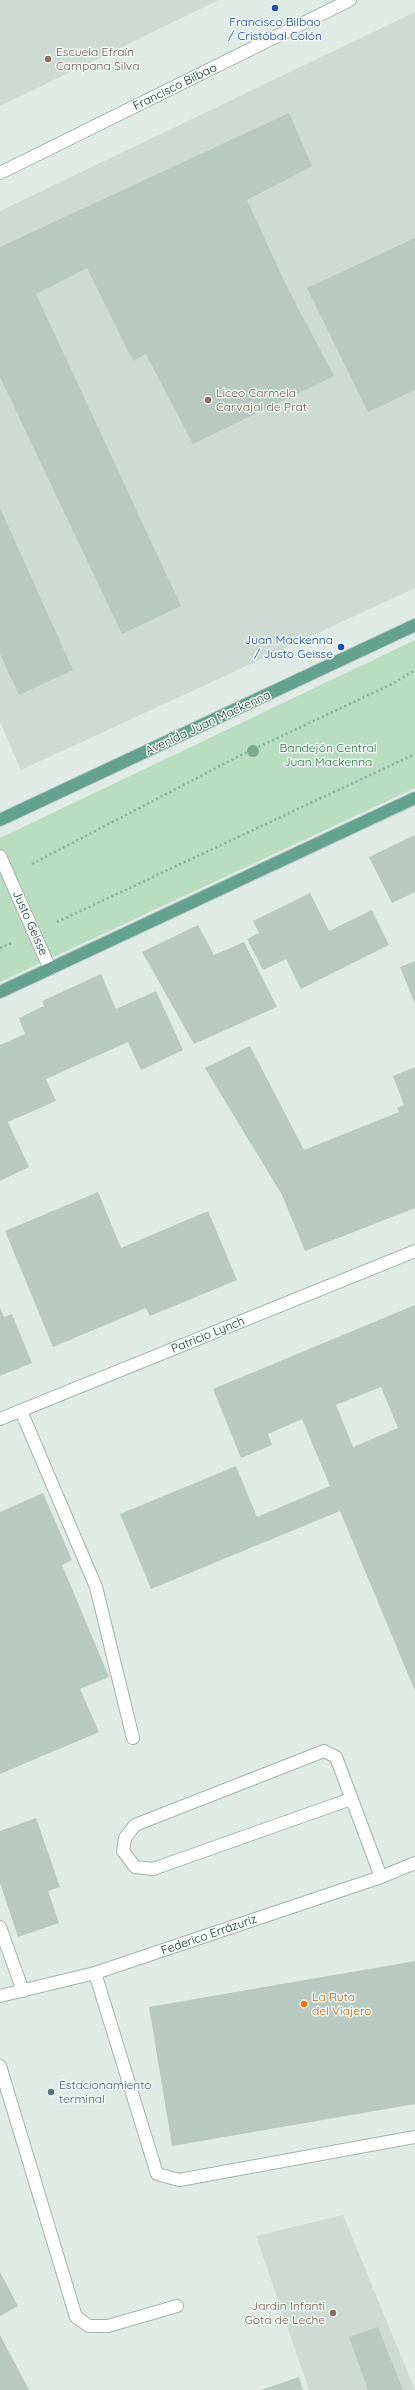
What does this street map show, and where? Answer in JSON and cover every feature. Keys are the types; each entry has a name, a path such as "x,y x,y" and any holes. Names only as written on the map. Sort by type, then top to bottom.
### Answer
{"main road":[{"name":"Avenida Juan Mackenna","path":"0,820 415,625"},
{"path":"0,992 415,798"}],"street":[{"name":"Francisco Bilbao","path":"0,173 350,0"},
{"name":"Justo Geisse","path":"0,856 50,969"},
{"name":"Patricio Lynch","path":"0,1419 415,1251"},
{"path":"21,1410 96,1587 133,1738"},
{"path":"351,1799 153,1869 135,1866 124,1851 125,1838 135,1825 324,1751 336,1757 381,1877"},
{"name":"Federico Errázuriz","path":"0,1996 95,1973 381,1877 415,1863"},
{"path":"0,1927 23,1991"},
{"path":"95,1973 157,2174 179,2180 415,2137"},
{"path":"0,2066 76,2317 89,2326 108,2326 177,2306"}],"path":[{"path":"8,874 49,857 239,756 392,684 415,670"},
{"path":"0,948 415,754"}],"shaded area":[{"name":"Escuela Efraín Campana Silva","path":"0,0 219,0 0,106"},
{"name":"Liceo Carmela Carvajal de Prat","path":"415,12 415,588 21,770 0,722 0,211"},
{"name":"Jardin Infanti Gota de Leche","path":"343,2215 415,2390 309,2390 256,2236"}],"green space":[{"name":"Bandejón Central Juan Mackenna","path":"415,640 415,788 0,982 0,838"}],"building":[{"path":"289,113 312,166 247,200 287,287 334,376 193,444 146,354 133,361 87,268 36,294 181,606 122,634 0,377 0,247"},
{"path":"415,238 415,390 368,412 307,288"},
{"path":"0,508 73,670 19,695 0,654"},
{"path":"415,835 415,892 392,903 369,857"},
{"path":"310,893 329,931 372,910 389,945 301,989 286,959 263,970 247,939 259,933 253,921"},
{"path":"198,925 214,955 244,942 277,1007 194,1044 142,952"},
{"path":"415,961 415,1004 400,967"},
{"path":"101,974 116,1009 156,991 183,1050 141,1070 128,1042 46,1079 56,1101 8,1122 29,1167 0,1181 0,1045 25,1034 19,1018 44,1006 42,1001"},
{"path":"250,1046 304,1150 399,1112 397,1108 404,1105 393,1076 415,1067 415,1208 305,1251 282,1195 205,1068"},
{"path":"98,1192 121,1248 208,1211 237,1280 150,1316 146,1308 53,1347 5,1231"},
{"path":"415,1305 415,1691 340,1511 151,1589 120,1514 236,1466 257,1517 330,1486 302,1419 268,1434 272,1445 241,1458 213,1389","holes":["381,1387 398,1428 353,1447 336,1405"]},
{"path":"0,1308 4,1317 12,1314 32,1363 0,1376"},
{"path":"43,1493 72,1560 62,1565 109,1677 80,1689 99,1732 0,1774 0,1512"},
{"path":"36,1818 60,1887 48,1891 59,1923 18,1937 0,1883 0,1831"},
{"path":"415,1961 415,2104 172,2146 149,2007"},
{"path":"0,2272 18,2306 0,2316"},
{"path":"378,2327 403,2390 368,2390 349,2337"},
{"path":"0,2335 29,2390 0,2390"},
{"path":"299,2377 303,2390 261,2390"}],"place":[{"name":"Francisco Bilbao / Cristóbal Colón","path":"275,8"},
{"name":"Escuela Efraín Campana Silva","path":"48,59"},
{"name":"Liceo Carmela Carvajal de Prat","path":"208,400"},
{"name":"Juan Mackenna / Justo Geisse","path":"341,647"},
{"name":"La Ruta del Viajero","path":"304,2004"},
{"name":"Estacionamiento terminal","path":"51,2092"},
{"name":"Jardin Infanti Gota de Leche","path":"333,2313"}]}
